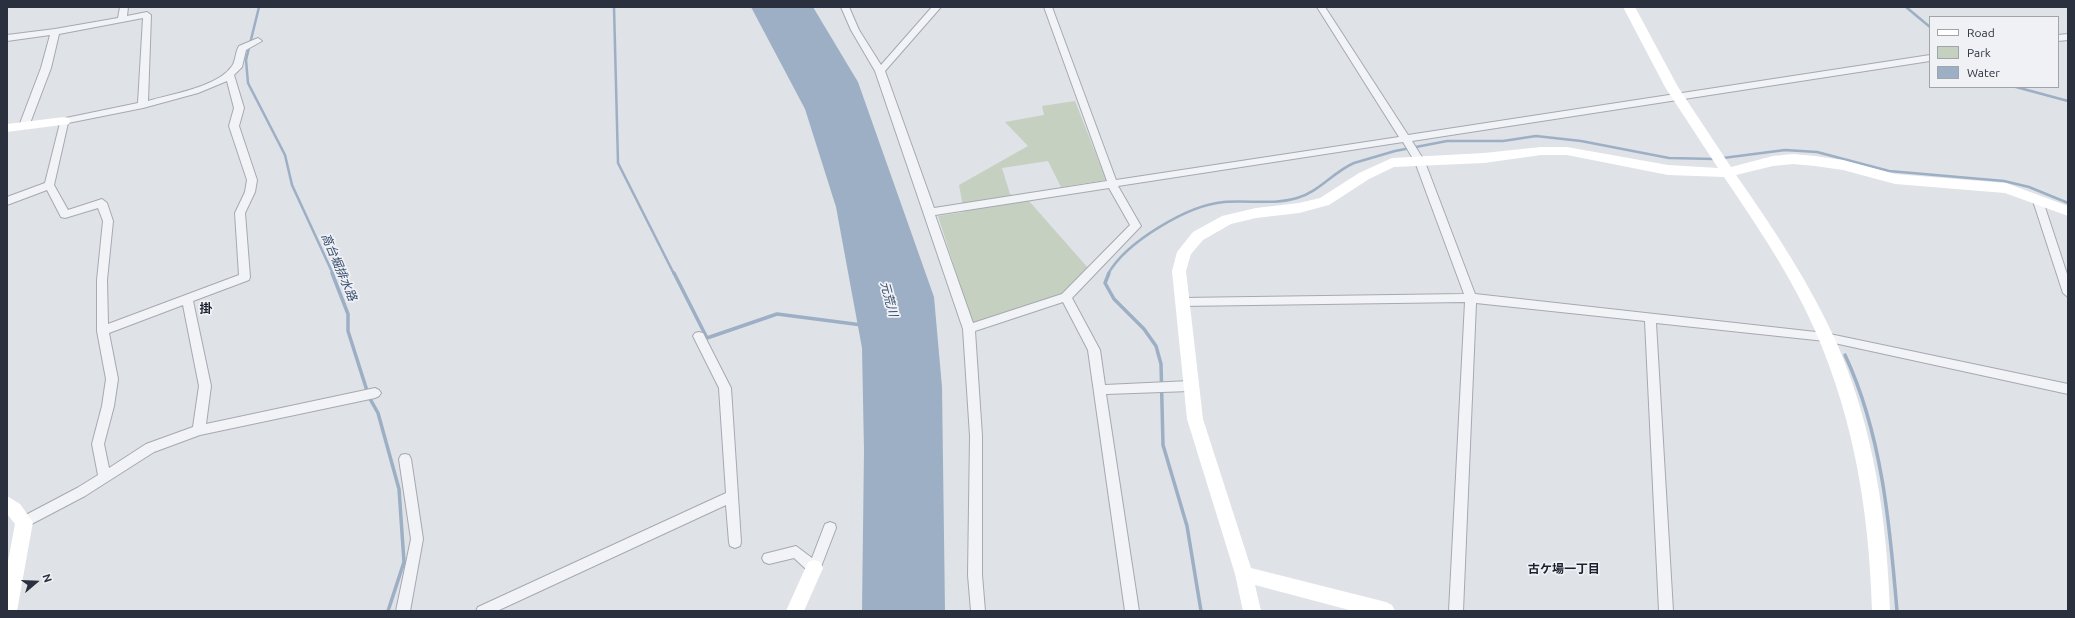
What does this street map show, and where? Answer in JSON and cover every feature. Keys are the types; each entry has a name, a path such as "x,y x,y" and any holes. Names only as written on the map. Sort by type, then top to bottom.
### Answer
{"street":[{"path":"122,19 124,7"},
{"path":"845,7 855,30 880,71 930,212 930,220 969,329 976,436 975,575 978,611"},
{"path":"880,71 938,7"},
{"path":"969,329 1066,297 1136,226 1114,184 1048,7"},
{"path":"1321,7 1420,162 1471,298 1456,611"},
{"path":"1629,7 1677,97 1782,254 1813,311 1825,337 1848,397 1871,481 1881,574 1881,611"},
{"path":"7,38 55,32 147,15 143,105"},
{"path":"24,126 46,68 55,32"},
{"path":"7,128 64,121 143,105 195,91 223,80 230,75 237,67 242,48 258,41"},
{"path":"930,212 1929,58"},
{"path":"102,331 245,277 240,214 250,192 252,180 234,126 239,108 230,75"},
{"path":"64,121 49,185 65,214 102,203 108,221 102,280 102,331 112,379 108,406 98,444 104,476"},
{"path":"1252,611 1244,574 1195,418 1190,386 1179,271 1184,252 1198,236 1227,220 1256,213 1299,208 1324,202 1364,176 1392,163 1484,158 1541,151 1567,151 1668,170 1708,173 1728,172 1773,161 1793,159 1815,161 1843,165 1895,179 2006,188 2068,211"},
{"path":"7,201 49,185"},
{"path":"2038,201 2068,293"},
{"path":"1066,297 1094,350 1132,611"},
{"path":"1182,302 1471,298 1650,319 1825,337 2068,389"},
{"path":"187,300 205,386 199,430"},
{"path":"1650,319 1666,611"},
{"path":"698,336 725,388 735,542"},
{"path":"1101,390 1190,386"},
{"path":"24,522 82,492 104,476 150,448 199,430 375,393"},
{"path":"403,611 417,539 404,459"},
{"path":"484,611 732,496"},
{"path":"7,504 14,509 24,522 8,611"},
{"path":"795,611 830,528"},
{"path":"769,558 796,552 814,568"},
{"path":"1244,574 1386,611"}],"green space":[{"path":"1075,101 1106,180 1061,187 1048,161 1002,168 1010,194 1029,201 1088,268 1058,297 973,325 938,216 964,212 959,185 1028,146 1005,122 1044,115 1042,106"}],"water":[{"name":"元荒川","path":"751,7 813,7 858,82 934,297 942,387 945,611 862,611 864,450 862,348 836,207 805,109"}],"waterway":[{"name":"高台堀排水路","path":"259,7 246,60 248,83 285,155 292,185 333,274"},
{"path":"614,7 618,163 674,274"},
{"path":"1906,7 1929,26"},
{"path":"2020,88 2068,101"},
{"path":"1108,274 1117,262 1143,238 1159,227 1193,210 1224,202 1270,202 1297,198 1319,187 1339,171 1354,163 1395,151 1447,141 1503,141 1536,136 1581,141 1669,158 1715,159"},
{"path":"1723,158 1785,150 1817,152 1889,171 2004,181 2029,187 2068,203"},
{"name":"高台堀排水路","path":"332,273 348,314 348,331 369,397 378,413 399,489 404,562 388,611"},
{"path":"674,273 707,338 777,314 862,325"},
{"path":"1109,273 1105,283 1114,299 1144,329 1156,346 1161,364 1163,445 1187,526 1201,611"},
{"path":"1845,355 1858,385 1876,448 1887,513 1897,611"}],"district":[{"name":"掛","path":"206,309"},
{"name":"古ケ場一丁目","path":"1564,569"}]}
